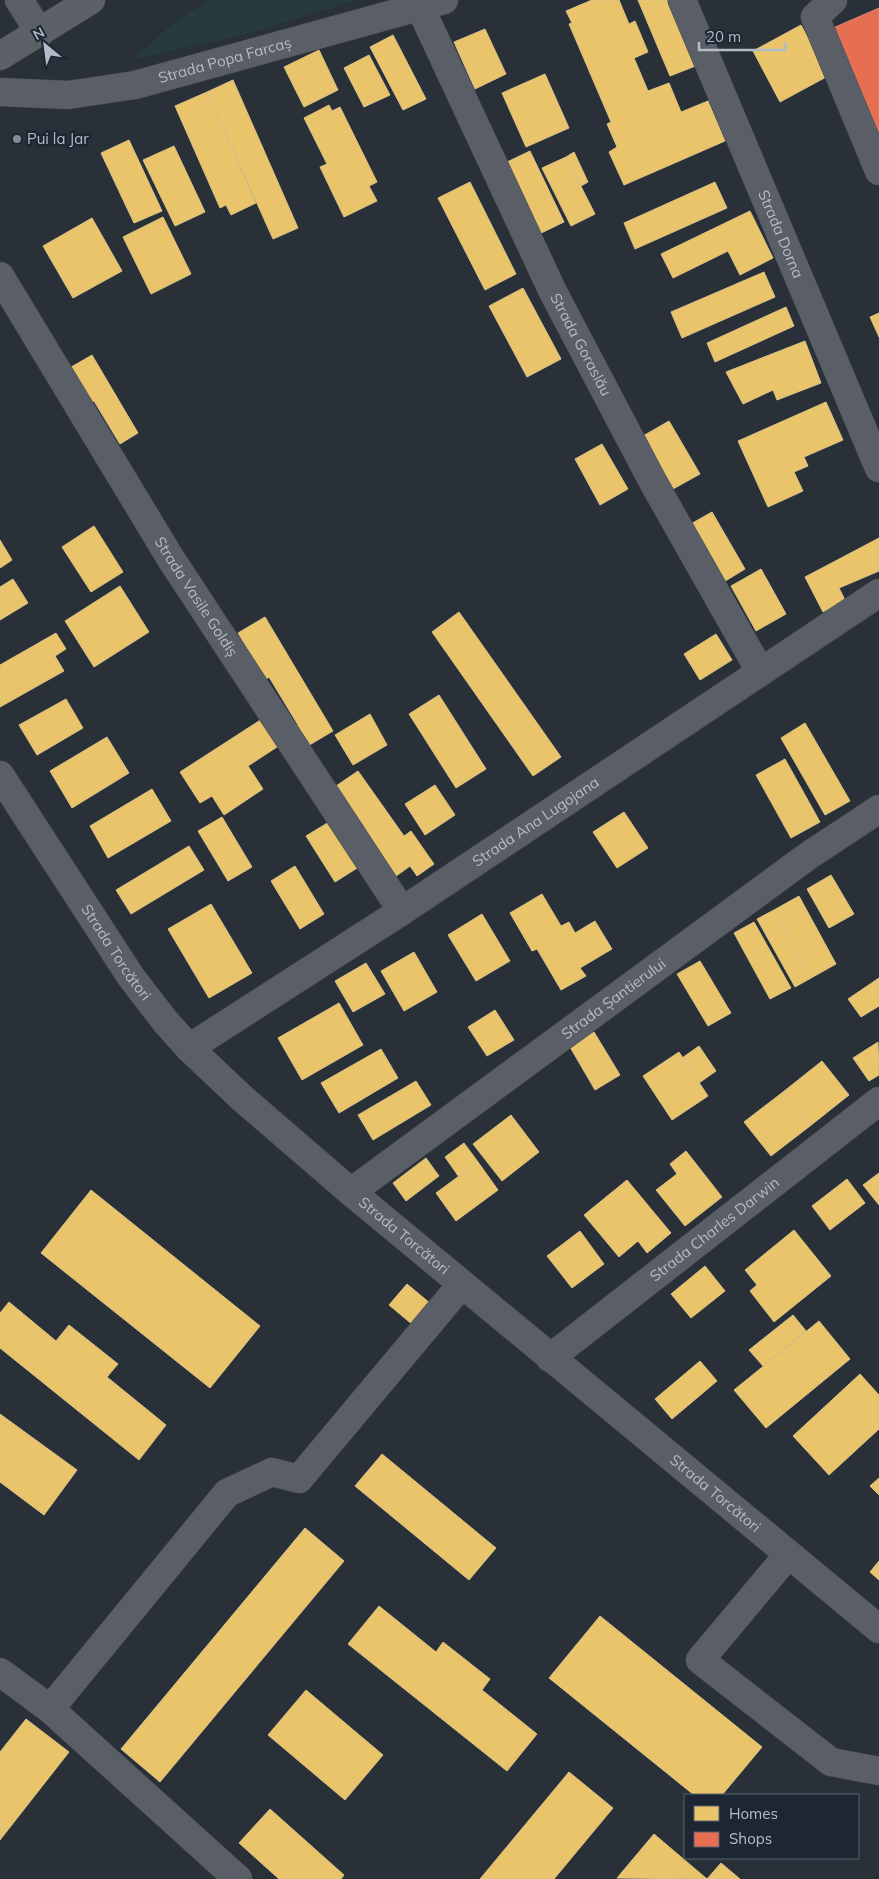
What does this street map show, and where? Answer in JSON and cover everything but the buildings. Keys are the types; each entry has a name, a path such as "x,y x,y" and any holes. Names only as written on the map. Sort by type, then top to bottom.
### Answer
{"main road":[{"path":"0,56 91,0"}],"street":[{"path":"19,0 40,33"},
{"name":"Strada Dorna","path":"682,0 879,468"},
{"path":"833,0 815,17 879,171"},
{"name":"Strada Popa Farcaș","path":"0,92 68,95 135,86 432,4"},
{"name":"Strada Goraslău","path":"432,4 553,292 653,482 760,671"},
{"name":"Strada Vasile Goldiș","path":"0,276 171,560 402,911"},
{"name":"Strada Ana Lugojana","path":"189,1048 402,911 879,593"},
{"name":"Strada Torcători","path":"0,775 130,977 164,1021 189,1048 242,1099 351,1192 879,1629"},
{"name":"Strada Șantierului","path":"351,1192 808,856 879,809"},
{"name":"Strada Charles Darwin","path":"550,1358 879,1101"},
{"path":"50,1709 227,1493 272,1472 299,1479 462,1284"},
{"path":"788,1555 700,1660 832,1762 879,1771"},
{"path":"0,1672 50,1709 238,1879"}],"green space":[{"path":"209,0 357,0 249,33 132,60 175,22"}],"place":[{"name":"Pui la Jar","path":"17,139"}]}
